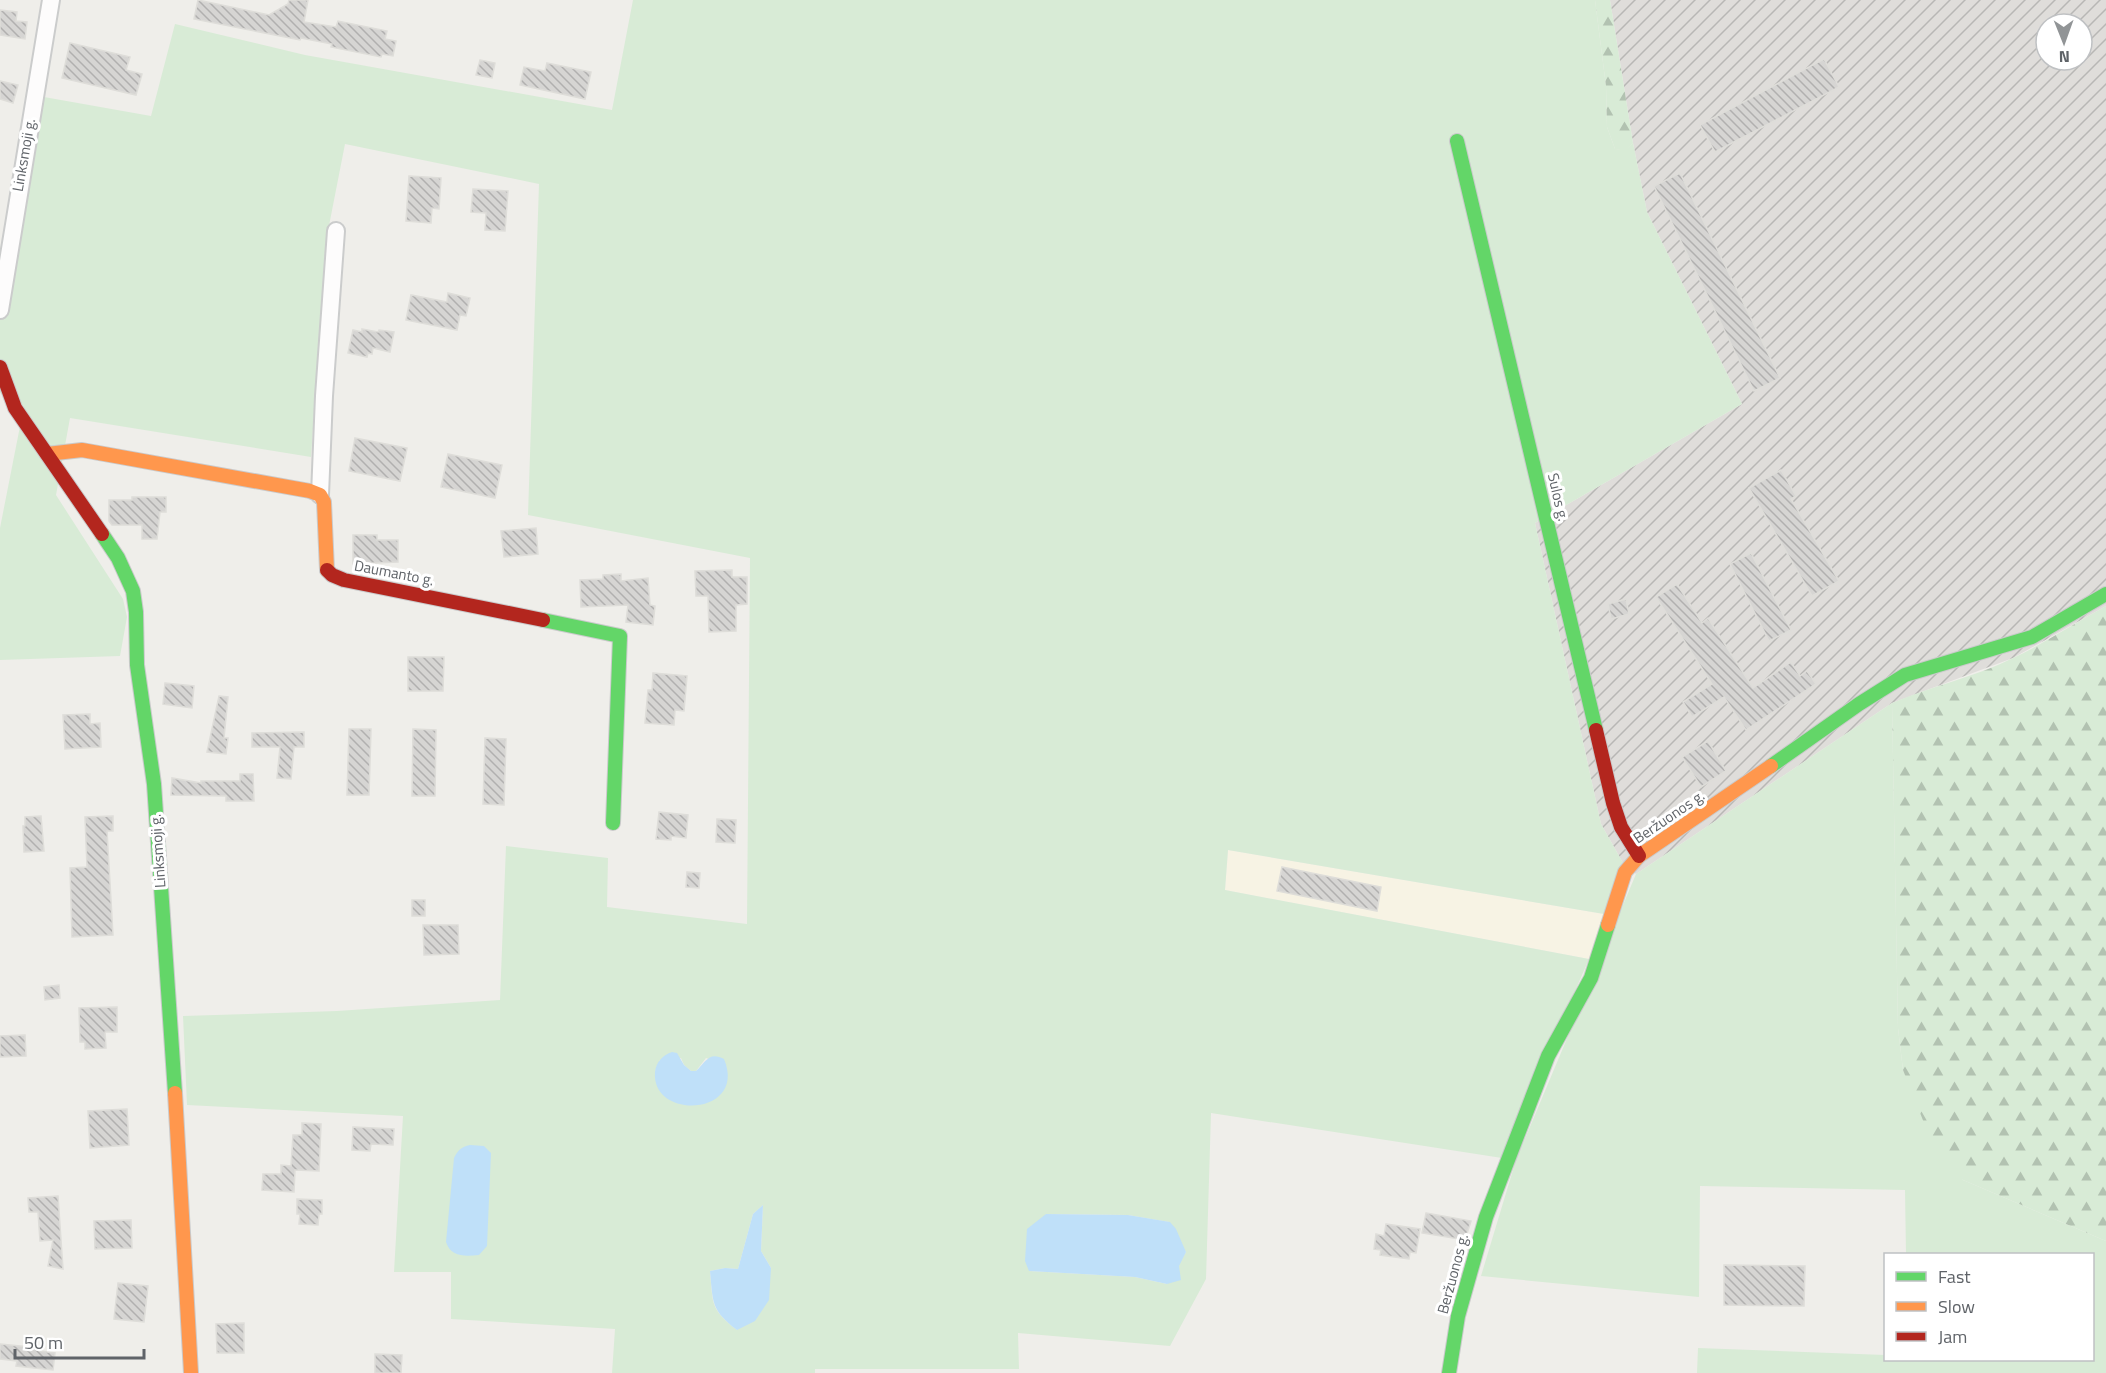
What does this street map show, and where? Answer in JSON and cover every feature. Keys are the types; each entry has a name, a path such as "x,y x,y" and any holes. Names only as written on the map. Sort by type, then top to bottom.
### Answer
{"street":[{"name":"Linksmoji g.","path":"0,310 51,0"},
{"name":"Sulos g.","path":"1457,141 1612,803 1621,827 1639,856"},
{"path":"47,454 82,450 310,491 320,495 324,396 336,231"},
{"name":"Linksmoji g.","path":"0,367 8,404 47,454 117,558 133,591 136,612 137,665 154,784 191,1373"},
{"name":"Daumanto g.","path":"320,495 324,502 326,568 332,575 344,580 620,636 613,823"},
{"name":"Beržuonos g.","path":"1449,1373 1458,1316 1486,1217 1548,1056 1591,978 1625,872 1639,856 1859,704 1905,675 2032,638 2106,594"}],"shaded area":[{"path":"1610,0 2106,0 2106,606 2013,658 1892,703 1636,874 1623,863 1601,824 1535,523 1742,404 1647,212 1633,143"},
{"path":"1228,850 1604,914 1589,959 1225,890"}],"green space":[{"path":"633,0 1595,0 1606,86 1607,127 1615,149 1626,150 1633,143 1647,212 1742,404 1535,523 1601,824 1623,863 1604,914 1228,850 1225,890 1589,959 1502,1158 1211,1113 1206,1279 1170,1346 1018,1333 1019,1369 815,1369 815,1373 612,1373 615,1329 451,1319 451,1272 394,1272 403,1116 187,1105 183,1016 337,1011 500,1000 506,846 608,858 607,907 747,924 750,558 528,515 539,184 345,144 326,241 311,457 70,418 56,495 123,599 127,617 120,656 0,660 0,528 24,406 0,393 0,315 23,221 44,97 151,116 175,24 305,55 612,110","holes":["681,1058 684,1065 691,1071 696,1071 706,1058 726,1065 726,1082 655,1076 660,1060","763,1205 761,1251 771,1268 737,1330 722,1317 714,1305 710,1271 725,1268 738,1269 753,1214","1046,1214 1128,1215 1169,1222 1186,1252 1167,1284 1135,1277 1029,1271"]},
{"path":"1595,0 1610,0 1633,143 1626,151 1615,149 1607,127 1606,86"},
{"path":"2106,606 2106,1241 1963,1180 1934,1148 1903,1070 1898,1028 1892,703 1999,665"},
{"path":"1892,703 1898,1028 1903,1070 1963,1180 2106,1241 2106,1373 1697,1373 1698,1348 1884,1355 1884,1361 2094,1361 2094,1253 1906,1253 1905,1190 1700,1186 1699,1297 1481,1276 1516,1160 1636,874"}],"water":[{"path":"672,1052 677,1053 684,1065 691,1071 696,1071 711,1057 724,1059 728,1078 723,1092 712,1101 697,1105 681,1104 667,1099 658,1088 655,1072 660,1059"},
{"path":"470,1145 484,1146 491,1153 487,1246 479,1255 464,1256 451,1251 446,1242 454,1158 460,1149"},
{"path":"763,1205 761,1251 771,1268 769,1300 755,1321 737,1330 722,1317 715,1305 710,1271 725,1268 738,1269 753,1214"},
{"path":"1046,1214 1128,1215 1170,1222 1176,1229 1186,1252 1179,1266 1181,1280 1167,1284 1135,1277 1029,1271 1025,1261 1027,1229"}],"building":[{"path":"198,0 269,15 288,4 289,0 308,0 304,22 336,27 338,21 387,31 385,39 396,41 393,56 382,54 381,57 331,47 332,44 194,19"},
{"path":"0,10 17,12 16,21 27,22 25,39 0,35"},
{"path":"70,43 130,57 126,70 142,74 136,95 62,78"},
{"path":"1824,59 1839,87 1715,152 1700,125"},
{"path":"480,60 495,63 492,78 476,75"},
{"path":"547,63 591,72 585,99 520,85 524,67 545,71"},
{"path":"0,81 18,85 13,103 0,99"},
{"path":"1680,173 1780,378 1754,391 1654,186"},
{"path":"409,176 441,178 439,209 432,208 431,223 406,221"},
{"path":"473,189 508,191 505,231 485,230 486,213 471,212"},
{"path":"448,293 470,298 466,316 460,315 457,330 406,320 411,295 447,302"},
{"path":"362,329 394,332 390,352 373,348 372,354 368,353 367,357 348,353 353,330 362,332"},
{"path":"355,438 407,448 400,481 349,471"},
{"path":"448,454 502,465 495,498 441,487"},
{"path":"1781,470 1796,496 1791,499 1839,581 1812,596 1749,488"},
{"path":"132,497 166,497 166,512 160,512 157,539 142,539 142,525 112,525 109,521 109,500 132,500"},
{"path":"536,528 538,554 504,557 501,531"},
{"path":"353,535 377,535 377,540 398,540 398,562 353,564"},
{"path":"1751,553 1791,630 1769,641 1730,564"},
{"path":"732,570 732,577 747,577 747,604 736,605 736,631 709,632 708,596 696,596 695,571"},
{"path":"621,574 621,581 648,578 650,605 655,606 653,625 626,622 628,605 581,607 580,580 603,579 603,575"},
{"path":"1677,584 1702,623 1708,618 1753,688 1791,662 1800,676 1807,671 1816,684 1746,730 1724,697 1692,717 1683,702 1712,684 1656,597"},
{"path":"1626,599 1629,614 1611,619 1608,604"},
{"path":"408,657 444,657 443,691 408,691"},
{"path":"653,673 687,676 684,711 675,710 674,725 645,723 648,690 652,690"},
{"path":"165,683 194,686 192,708 163,704"},
{"path":"219,696 228,697 224,738 228,738 226,754 207,752"},
{"path":"90,714 90,724 100,723 101,747 65,749 63,715"},
{"path":"349,729 371,729 369,795 347,795"},
{"path":"413,729 436,730 435,796 412,796"},
{"path":"304,732 304,747 294,747 291,779 277,778 280,747 252,747 252,733"},
{"path":"485,738 506,739 504,805 483,804"},
{"path":"1708,741 1726,771 1701,787 1682,757"},
{"path":"240,774 253,774 254,801 226,801 226,796 171,795 172,778 201,783 201,781 240,781"},
{"path":"659,812 688,815 686,838 671,836 671,840 656,839"},
{"path":"41,816 44,851 24,852 25,817"},
{"path":"113,816 113,831 107,831 113,935 72,937 70,868 87,867 85,817"},
{"path":"717,819 736,820 735,843 716,842"},
{"path":"1282,867 1381,887 1377,911 1277,891"},
{"path":"687,872 700,873 699,888 686,887"},
{"path":"412,900 425,900 425,916 412,916"},
{"path":"423,925 458,925 459,954 424,955"},
{"path":"59,985 60,998 45,1000 44,987"},
{"path":"117,1007 117,1032 105,1032 106,1048 85,1049 85,1042 80,1042 79,1008"},
{"path":"25,1035 26,1056 0,1057 0,1036"},
{"path":"127,1109 129,1145 90,1148 88,1111"},
{"path":"302,1123 321,1124 319,1171 295,1170 294,1192 262,1190 263,1174 281,1174 281,1165 291,1166 293,1135 302,1135"},
{"path":"353,1127 394,1129 393,1145 371,1144 370,1151 352,1150"},
{"path":"58,1196 63,1269 48,1266 53,1240 40,1241 38,1212 29,1212 28,1198"},
{"path":"297,1199 322,1200 322,1214 319,1214 318,1225 299,1224"},
{"path":"1426,1213 1471,1221 1465,1240 1422,1233"},
{"path":"131,1220 132,1248 95,1249 94,1221"},
{"path":"1386,1224 1420,1229 1416,1253 1410,1252 1409,1259 1380,1255 1381,1250 1374,1249 1376,1234 1384,1236"},
{"path":"1724,1265 1805,1266 1804,1306 1724,1305"},
{"path":"118,1283 148,1286 144,1322 114,1319"},
{"path":"244,1323 244,1353 217,1353 216,1324"},
{"path":"0,1344 40,1348 40,1351 55,1353 53,1370 16,1366 17,1361 0,1359"},
{"path":"375,1354 402,1355 401,1373 375,1373"}],"traffic: fast":[{"path":"1457,141 1596,730"},
{"path":"102,534 118,558 133,591 136,612 137,665 154,784 175,1093"},
{"path":"1771,766 1859,704 1905,675 2032,637 2106,594"},
{"path":"543,620 620,636 613,823"},
{"path":"1449,1373 1458,1316 1486,1217 1548,1056 1591,978 1608,925"}],"traffic: slow":[{"path":"47,454 82,450 310,491 320,495 324,502 327,570"},
{"path":"1608,925 1625,872 1639,856 1771,766"},
{"path":"175,1093 191,1373"}],"traffic: jam":[{"path":"0,367 15,408 102,534"},
{"path":"327,570 344,580 543,620"},
{"path":"1596,730 1621,827 1639,856"}]}
